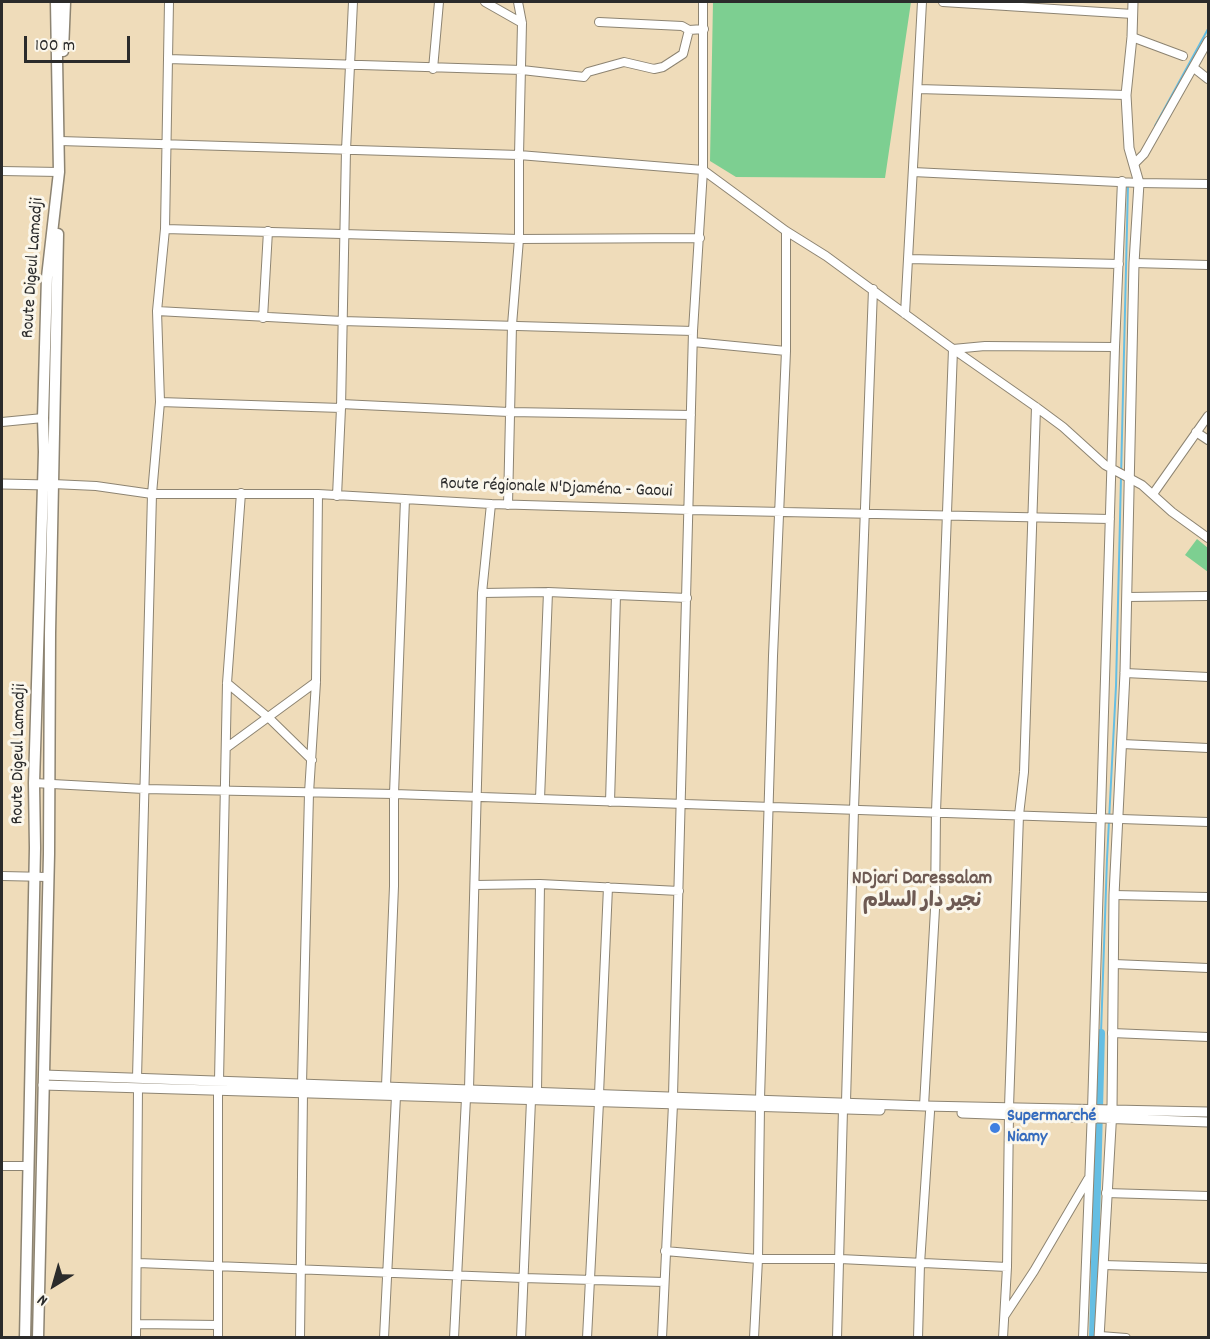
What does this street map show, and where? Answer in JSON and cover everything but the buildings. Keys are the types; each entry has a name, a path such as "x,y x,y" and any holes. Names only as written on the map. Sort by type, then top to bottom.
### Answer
{"main road":[{"name":"Route Digeul Lamadji","path":"38,1338 49,784 48,485 43,418 46,277 59,172 56,2"},
{"name":"Route Digeul Lamadji","path":"25,1338 35,877 34,783 48,485 65,2"}],"street":[{"path":"137,1078 152,494 160,402 157,312 165,229 169,2"},
{"path":"337,496 346,150 353,2"},
{"path":"434,69 439,2"},
{"path":"485,2 522,23"},
{"path":"508,505 512,325 519,238 522,23 518,2"},
{"path":"662,1338 673,1100 693,331 703,170 703,2"},
{"path":"905,314 922,2"},
{"path":"943,2 1133,14"},
{"path":"1083,1338 1089,1178 1101,1114 1112,1033 1114,895 1125,673 1134,263 1138,183 1129,148 1126,95 1133,2"},
{"path":"599,22 682,26 689,30 704,29"},
{"path":"168,59 522,70 584,77 588,72 624,62 654,69 663,67 683,54 689,30"},
{"path":"1132,37 1183,56"},
{"path":"1134,164 1144,154 1209,41"},
{"path":"1194,68 1209,79"},
{"path":"918,89 1126,95"},
{"path":"60,141 519,155 703,170 1036,407 1113,470 1129,476 1172,512 1209,538"},
{"path":"2,171 59,172"},
{"path":"913,172 1138,183 1209,184"},
{"path":"1122,182 1101,817 1101,1114 1106,1193 1100,1337 1126,1338"},
{"path":"165,229 519,238 700,238"},
{"path":"263,318 268,231"},
{"path":"754,1338 758,1259 772,656 786,351 786,231"},
{"path":"909,259 1119,264"},
{"path":"1134,263 1209,265"},
{"path":"837,1338 873,289"},
{"path":"157,312 342,321 693,331"},
{"path":"693,342 786,351"},
{"path":"952,349 985,346 1115,347"},
{"path":"918,1338 935,909 936,812 952,349"},
{"path":"160,402 691,415"},
{"path":"1001,1338 1007,1267 1009,1111 1019,815 1024,772 1036,407"},
{"path":"1153,494 1209,416"},
{"path":"2,422 43,418"},
{"path":"1196,432 1209,440"},
{"name":"Route régionale N'Djaména - Gaoui","path":"2,484 96,486 152,494 318,494 508,505 1110,519"},
{"path":"218,1338 219,1086 227,683 240,494"},
{"path":"300,1338 302,1088 309,793 316,682 318,494"},
{"path":"386,1086 405,499"},
{"path":"454,1338 467,1094 483,593 490,504"},
{"path":"483,593 548,592 687,598"},
{"path":"540,799 548,592"},
{"path":"610,802 616,595"},
{"path":"1127,597 1209,596"},
{"path":"1125,673 1209,677"},
{"path":"226,748 316,682"},
{"path":"227,683 269,718 312,760"},
{"path":"1122,744 1209,748"},
{"path":"34,783 144,789 477,796 1209,822"},
{"path":"2,876 48,877"},
{"path":"475,885 540,884 679,891"},
{"path":"537,1091 540,884"},
{"path":"587,1338 608,887"},
{"path":"1114,895 1209,897"},
{"path":"1114,964 1209,968"},
{"path":"1112,1033 1209,1037"},
{"path":"43,1080 137,1078 219,1086"},
{"path":"43,1080 138,1088 386,1086 531,1100 599,1098 844,1105 1101,1114 1209,1122"},
{"path":"136,1338 138,1088"},
{"path":"302,1088 396,1096 537,1091 599,1098"},
{"path":"384,1338 396,1096"},
{"path":"520,1338 531,1100"},
{"path":"1101,1114 1209,1112"},
{"path":"2,1166 29,1166"},
{"path":"1003,1317 1034,1271 1089,1178"},
{"path":"1106,1193 1209,1196"},
{"path":"665,1251 758,1259 840,1259 1007,1267"},
{"path":"138,1263 664,1282"},
{"path":"1103,1265 1209,1268"},
{"path":"136,1324 218,1325"}],"green space":[{"path":"713,2 911,2 885,178 736,177 710,161"},
{"path":"1197,539 1208,548 1208,572 1185,555"}],"waterway":[{"path":"1155,126 1208,29"},
{"path":"1101,1033 1116,686 1128,185"},
{"path":"1093,1338 1101,1033"}],"place":[{"name":"Supermarché Niamy","path":"995,1128"}],"district":[{"name":"NDjari Daressalam نجير دار السلام","path":"922,892"}]}
